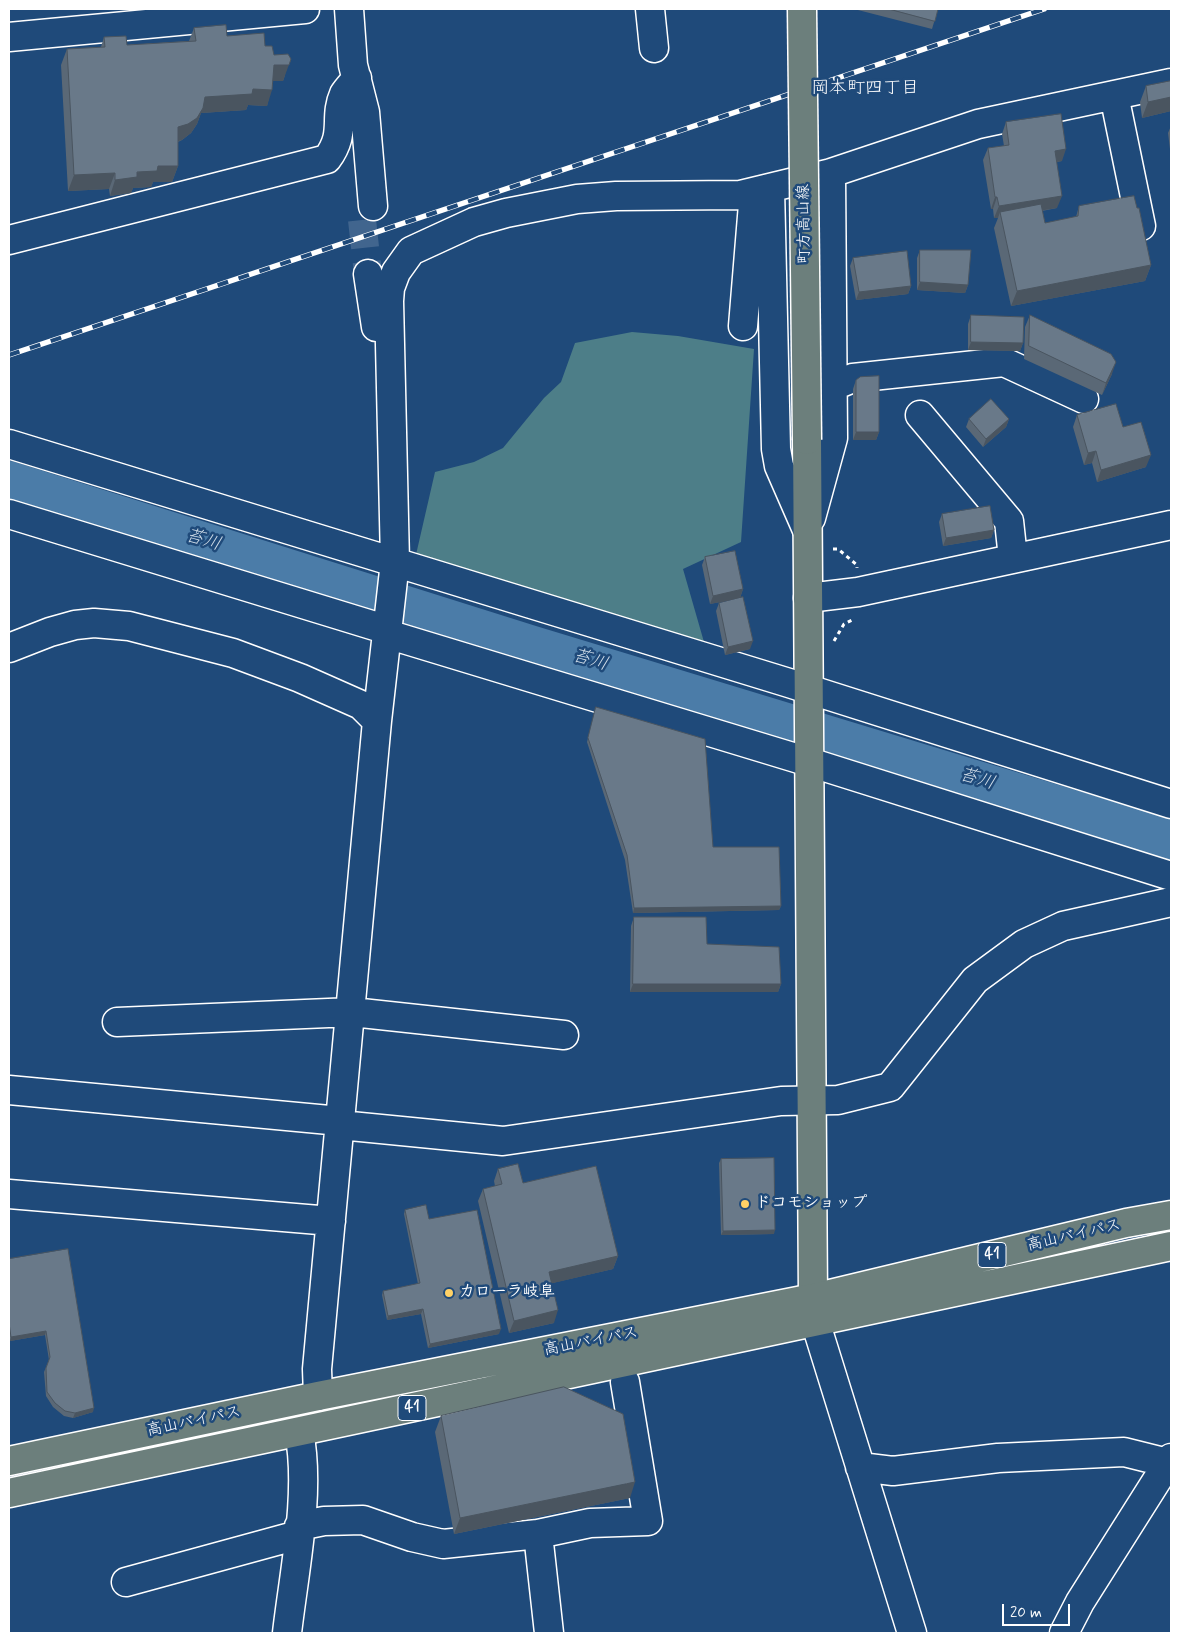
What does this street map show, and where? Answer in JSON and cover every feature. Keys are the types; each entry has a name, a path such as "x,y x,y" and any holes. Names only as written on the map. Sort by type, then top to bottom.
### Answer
{"main road":[{"name":"町方高山線","path":"802,9 808,694"},
{"path":"808,694 814,1310"},
{"name":"高山バイパス","path":"9,1494 626,1364 1126,1223 1171,1215"},
{"name":"高山バイパス","path":"9,1461 318,1396 1171,1246"}],"street":[{"path":"9,37 100,18 305,9"},
{"path":"349,9 353,83 365,112 368,213"},
{"path":"650,9 654,48"},
{"path":"9,240 327,159 336,147 340,135 339,116 344,94 353,83"},
{"path":"318,1396 317,1369 352,1012 377,720 394,566 390,288 396,272 411,250 474,222 542,205 616,196 717,197 762,190 830,172 978,124 1171,83"},
{"path":"1114,95 1141,226"},
{"path":"807,530 833,438 830,172"},
{"path":"742,326 762,190"},
{"path":"762,190 776,449 779,466 807,530"},
{"path":"368,274 379,346 391,395"},
{"path":"833,386 853,378 1004,362 1084,399"},
{"path":"920,415 1009,521 1013,558"},
{"path":"9,444 394,566 1171,804"},
{"path":"9,514 809,760 1171,876"},
{"path":"808,598 858,592 1171,525"},
{"path":"9,648 50,632 75,625 94,623 129,626 234,653 300,678 361,705 377,720"},
{"path":"9,1090 504,1141 781,1101 812,1102 838,1100 890,1087 975,980 1024,944 1063,926 1171,902"},
{"path":"118,1022 352,1012 564,1035"},
{"path":"9,1194 331,1221"},
{"path":"814,1310 860,1467 912,1633"},
{"path":"126,1582 324,1521 363,1520 430,1542 462,1544 538,1534 590,1524 648,1521 625,1382"},
{"path":"287,1633 299,1530 303,1455 299,1432"},
{"path":"860,1467 893,1471 998,1458 1124,1452 1170,1460 1080,1602 1064,1633"},
{"path":"538,1534 549,1633"}],"green space":[{"path":"632,332 678,336 754,349 741,542 683,569 706,649 415,559 435,472 474,462 503,448 544,398 561,382 575,343"}],"building":[{"path":"889,9 938,9 935,21"},
{"path":"226,25 227,36 264,33 265,46 272,46 274,55 288,54 291,59 289,65 274,65 272,90 253,89 252,94 205,97 203,108 197,118 188,124 178,127 178,166 158,166 157,171 137,172 137,177 115,180 115,173 74,175 67,49 105,47 104,37 126,36 127,45 196,41 194,28"},
{"path":"1171,81 1171,97 1148,102 1146,86"},
{"path":"1061,114 1066,149 1055,151 1062,196 999,206 997,197 995,197 988,148 1009,145 1006,122"},
{"path":"1134,196 1137,208 1139,208 1151,265 1017,291 1000,212 1041,204 1045,223 1078,216 1079,206"},
{"path":"920,250 971,250 968,285 920,282"},
{"path":"907,251 911,286 859,292 853,258"},
{"path":"971,315 1024,317 1023,343 971,342"},
{"path":"1030,315 1111,354 1116,362 1106,383 1029,346"},
{"path":"879,376 879,432 856,432 856,380 860,377"},
{"path":"991,399 1009,419 986,439 969,419"},
{"path":"1116,404 1123,427 1141,422 1151,455 1101,470 1096,451 1088,453 1077,415"},
{"path":"990,506 994,530 946,538 942,514"},
{"path":"735,551 743,589 713,596 705,557"},
{"path":"743,597 753,641 728,647 719,603"},
{"path":"596,707 705,739 713,847 779,847 781,906 634,908 627,855 588,738"},
{"path":"634,917 706,917 707,944 779,947 781,984 633,984"},
{"path":"774,1158 775,1230 723,1231 721,1159"},
{"path":"518,1164 523,1183 596,1166 618,1256 549,1272 558,1310 514,1321 483,1189 502,1184 498,1169"},
{"path":"426,1205 429,1219 477,1210 501,1329 430,1344 423,1309 388,1316 383,1291 420,1283 405,1210"},
{"path":"68,1249 94,1408 75,1413 65,1411 55,1403 47,1392 46,1368 50,1357 46,1331 11,1337 9,1323 9,1259"},
{"path":"564,1387 623,1414 635,1482 460,1518 441,1416"}],"waterway":[{"name":"苔川","path":"9,481 530,645 1171,840"}],"tunnel":[{"path":"362,220 368,274"}],"railway":[{"path":"9,355 1044,9"}],"place":[{"name":"ドコモショップ","path":"745,1204"},
{"name":"カローラ岐阜","path":"449,1293"}],"district":[{"name":"岡本町四丁目","path":"865,89"}]}
